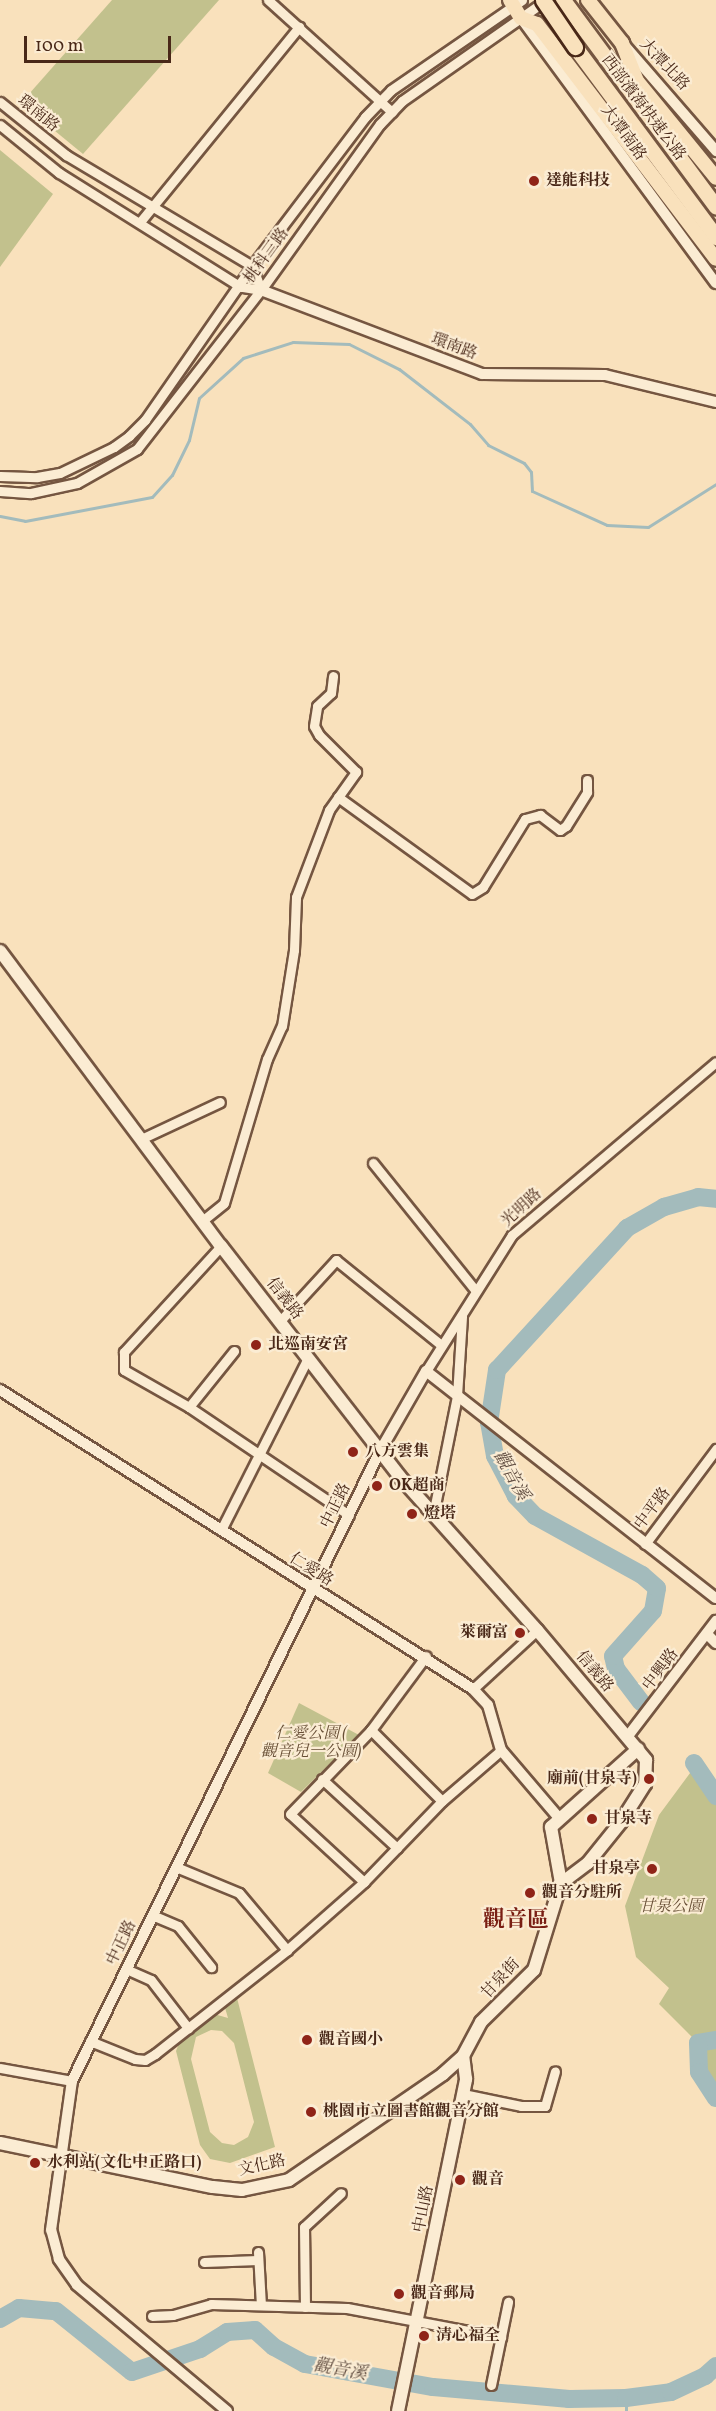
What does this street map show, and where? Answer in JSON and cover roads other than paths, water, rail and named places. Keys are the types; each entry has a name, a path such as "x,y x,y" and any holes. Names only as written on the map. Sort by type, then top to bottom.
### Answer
{"highway":[{"name":"西部濱海快速公路","path":"544,0 575,47 716,237"},
{"name":"西部濱海快速公路","path":"563,0 716,207"}],"main road":[{"name":"大潭北路","path":"588,0 622,43"},
{"path":"517,6 537,24 716,260"},
{"path":"622,43 637,81 716,178"},
{"name":"信義路","path":"0,951 202,1221 380,1451 433,1515 537,1630 628,1736"},
{"path":"561,1883 569,1881 599,1851 645,1784 646,1760 628,1736"},
{"path":"559,1818 638,1749"},
{"name":"甘泉街","path":"463,2056 481,2022 534,1970 561,1883 551,1829 559,1818"},
{"name":"中山路","path":"398,2411 466,2079 463,2056"},
{"name":"文化路","path":"0,2143 213,2187 242,2190 289,2180 463,2056"}],"street":[{"path":"268,0 392,112"},
{"name":"桃科三路","path":"0,476 37,477 60,473 114,447 129,436 145,420 241,287 252,266 380,101 391,90 517,6 544,0"},
{"name":"桃科三路","path":"0,491 32,494 77,483 137,449 261,290 392,112 517,6"},
{"name":"大潭南路","path":"517,6 716,283"},
{"path":"140,222 150,206 299,27"},
{"name":"大潭北路","path":"622,43 716,151"},
{"name":"環南路","path":"0,102 66,155 252,266"},
{"name":"環南路","path":"0,126 59,173 241,287 261,290 482,374 605,375 710,401"},
{"path":"252,266 261,290"},
{"path":"710,401 716,394"},
{"path":"202,1221 224,1203 267,1059 282,1026 294,950 296,897 315,842 338,797 355,774 355,768 319,735 314,726 317,706 331,693 333,675"},
{"path":"338,797 472,894 483,887 525,819 540,816 560,830 566,826 587,792 587,780"},
{"name":"光明路","path":"380,1451 475,1290 512,1235 716,1062"},
{"path":"141,1139 220,1102"},
{"path":"373,1163 475,1290"},
{"path":"221,1246 124,1352 124,1370 189,1407 349,1515"},
{"path":"280,1321 336,1260 439,1343"},
{"path":"433,1515 457,1396 462,1315"},
{"path":"189,1407 234,1351"},
{"path":"221,1530 261,1456 308,1358"},
{"path":"426,1371 645,1544"},
{"name":"仁愛路","path":"0,1390 313,1589 426,1656 473,1689 488,1705 501,1750 559,1818"},
{"name":"中平路","path":"716,1449 645,1544 716,1598"},
{"name":"中正路","path":"227,2411 182,2376 77,2285 59,2259 51,2230 60,2155 72,2081 90,2041 380,1451"},
{"name":"中興路","path":"628,1736 716,1621"},
{"path":"473,1689 537,1630"},
{"path":"707,1634 716,1643"},
{"path":"364,1882 291,1814 371,1730 426,1656"},
{"path":"371,1730 442,1801"},
{"path":"90,2041 145,2060 287,1950 364,1882 442,1801 501,1750"},
{"path":"322,1779 397,1848"},
{"path":"176,1867 239,1893 287,1950"},
{"path":"152,1915 178,1926 211,1967"},
{"path":"126,1969 151,1980 189,2028"},
{"path":"0,2068 72,2081"},
{"path":"463,2094 521,2106 545,2106 555,2072"},
{"path":"305,2307 304,2227 341,2193"},
{"path":"204,2262 258,2256 261,2305"},
{"path":"491,2385 508,2302"},
{"path":"152,2316 173,2315 212,2304 347,2308 501,2337"}],"waterway":[{"path":"0,516 25,521 152,497 172,475 189,440 199,398 243,358 293,342 349,344 399,369 470,424 488,445 524,463 531,472 532,491 607,525 648,527 716,484"},
{"name":"觀音溪","path":"641,1702 616,1669 613,1656 653,1611 657,1588 642,1575 535,1516 516,1496 495,1456 489,1423 497,1370 627,1228 664,1207 698,1197 716,1199"},
{"name":"觀音溪","path":"694,1763 716,1796"},
{"name":"觀音溪","path":"716,2040 698,2043 699,2072 716,2098"},
{"name":"觀音溪","path":"0,2319 19,2308 56,2311 132,2372 200,2349 227,2332 255,2330 274,2347 305,2364 433,2387 569,2399 626,2398 671,2392 705,2376 716,2366"},
{"path":"626,2398 626,2411"}],"place":[{"name":"達能科技","path":"534,181"},
{"name":"北巡南安宮","path":"256,1345"},
{"name":"八方雲集","path":"353,1452"},
{"name":"OK超商","path":"377,1486"},
{"name":"燈塔","path":"412,1514"},
{"name":"萊爾富","path":"520,1633"},
{"name":"廟前(甘泉寺)","path":"649,1779"},
{"name":"甘泉寺","path":"592,1819"},
{"name":"甘泉亭","path":"652,1869"},
{"name":"觀音分駐所","path":"530,1893"},
{"name":"觀音國小","path":"307,2040"},
{"name":"桃園市立圖書館觀音分館","path":"311,2112"},
{"name":"水利站(文化中正路口)","path":"35,2163"},
{"name":"觀音","path":"460,2180"},
{"name":"觀音郵局","path":"399,2294"},
{"name":"清心福全","path":"424,2336"}],"district":[{"name":"觀音區","path":"516,1921"}],"park label":[{"name":"仁愛公園 ( 觀音兒一公園)","path":"311,1743"},
{"name":"甘泉公園","path":"671,1907"}]}
